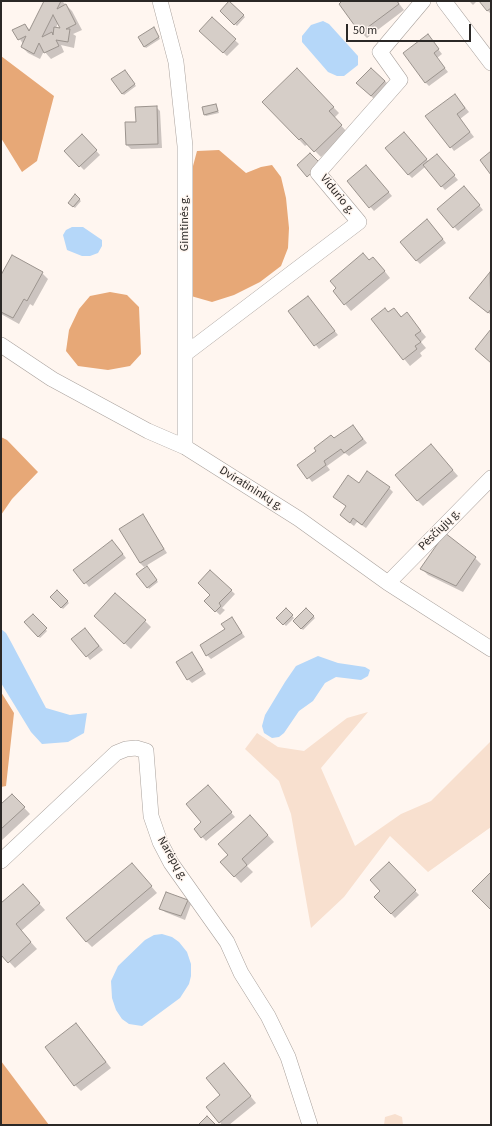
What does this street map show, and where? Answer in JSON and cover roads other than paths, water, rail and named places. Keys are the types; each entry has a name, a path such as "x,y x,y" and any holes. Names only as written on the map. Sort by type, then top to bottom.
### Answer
{"street":[{"name":"Gimtinės g.","path":"160,1 176,62 185,146 185,447"},
{"name":"Vidurio g.","path":"185,354 359,222 318,174 400,80 380,52 424,1"},
{"path":"444,1 491,63"},
{"name":"Dviratininkų g.","path":"1,346 52,379 148,431 185,447 299,519 388,583 491,649"},
{"name":"Pėsčiųjų g.","path":"388,583 491,478"},
{"name":"Narėpų g.","path":"1,861 116,753 126,749 136,748 146,751 151,816 160,842 171,863 227,942 241,973 268,1016 288,1057 310,1125"}],"water":[{"path":"323,21 329,24 358,56 358,65 344,76 337,76 328,72 302,42 302,36 311,25"},
{"path":"72,227 83,227 102,240 102,246 98,253 90,256 82,256 67,250 63,235 66,230"},
{"path":"1,629 6,633 46,708 70,715 87,713 84,733 68,742 42,744 31,732 1,683"},
{"path":"318,656 338,663 365,667 370,670 368,676 361,680 336,677 325,683 313,701 299,711 284,733 279,737 272,738 264,733 262,726 265,715 296,666"},
{"path":"162,934 172,937 179,942 187,952 191,964 189,984 180,998 142,1026 129,1024 122,1019 116,1010 112,998 111,981 118,966 145,940 154,935"}]}
